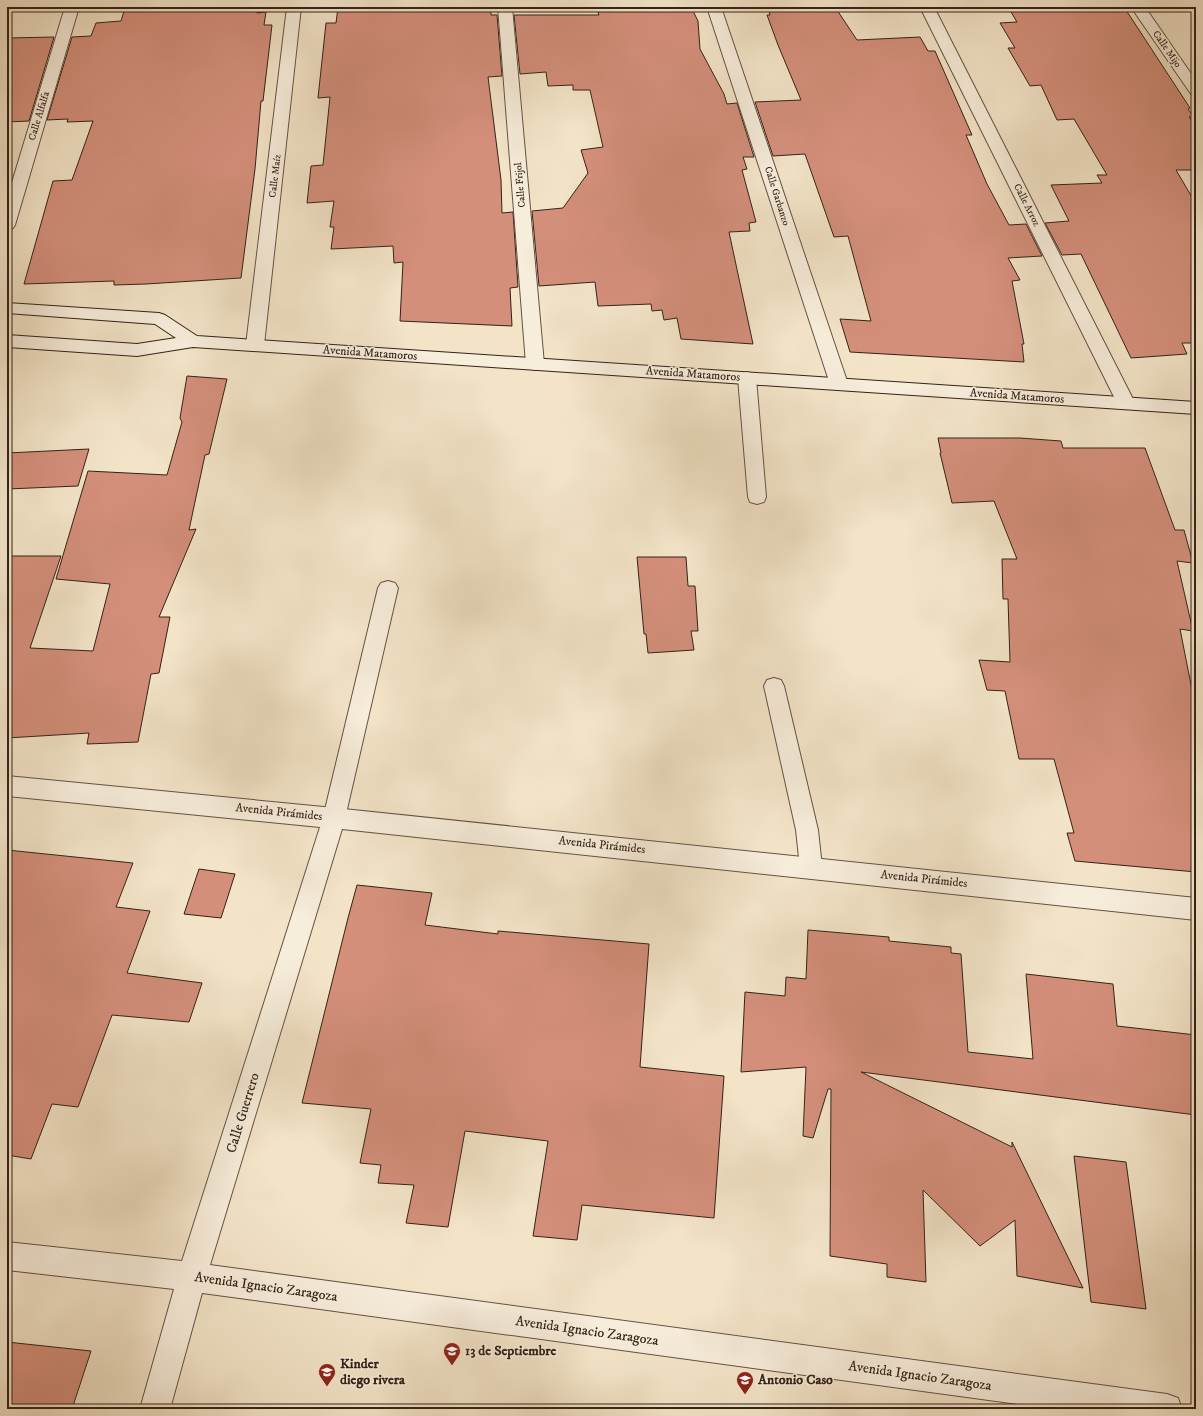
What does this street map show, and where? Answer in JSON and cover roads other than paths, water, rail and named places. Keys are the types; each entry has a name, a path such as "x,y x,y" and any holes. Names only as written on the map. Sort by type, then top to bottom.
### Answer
{"street":[{"name":"Calle Alfalfa","path":"7,225 72,7"},
{"name":"Calle Maíz","path":"255,345 294,7"},
{"name":"Calle Frijol","path":"505,7 536,364"},
{"name":"Calle Garbanzo","path":"714,7 840,384"},
{"name":"Calle Arroz","path":"927,7 1126,403"},
{"name":"Calle Mijo","path":"1138,7 1196,91"},
{"name":"Avenida Matamoros","path":"7,308 159,319 193,341"},
{"name":"Avenida Matamoros","path":"7,341 137,350 193,341 1126,403 1195,411"},
{"name":"Avenida Pirámides","path":"7,786 811,867 1196,909"},
{"name":"Calle Guerrero","path":"155,1409 192,1277 334,818"},
{"name":"Avenida Ignacio Zaragoza","path":"7,1256 192,1277 1167,1409"}],"lane":[{"path":"747,378 757,497"},
{"path":"334,818 388,588"},
{"path":"774,686 806,830 811,867"}],"place":[{"name":"13 de Septiembre","path":"452,1366"},
{"name":"Kinder diego rivera","path":"327,1387"},
{"name":"Antonio Caso","path":"745,1395"}]}
